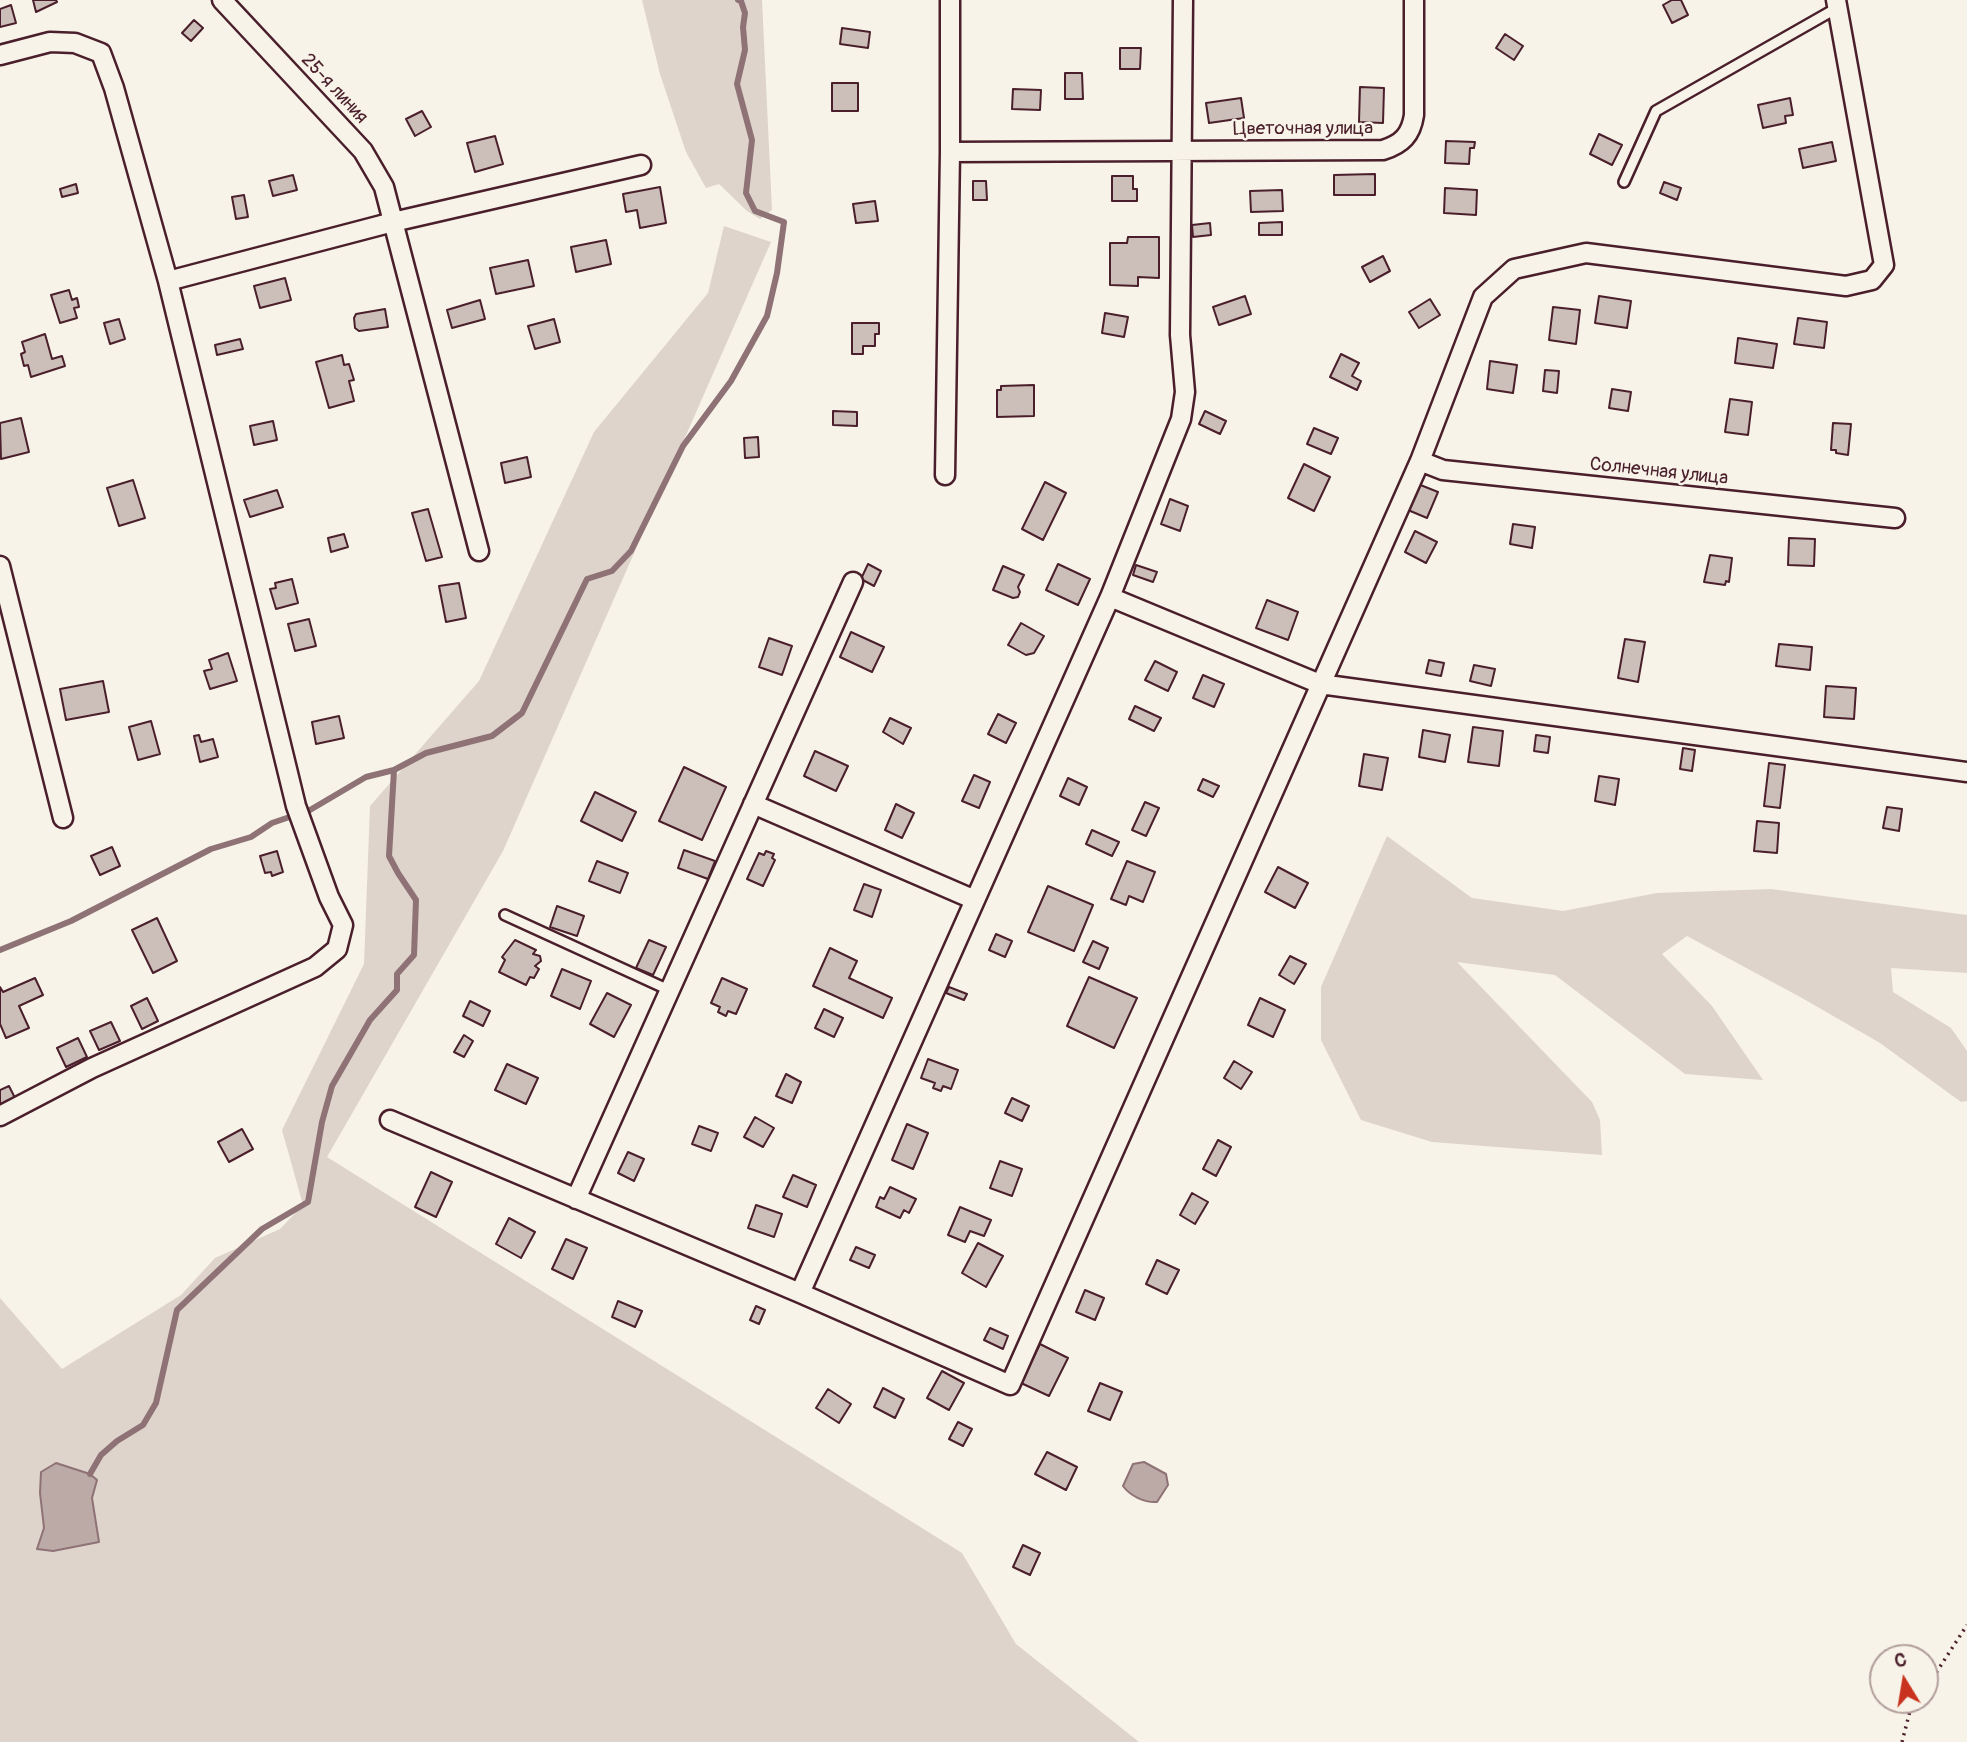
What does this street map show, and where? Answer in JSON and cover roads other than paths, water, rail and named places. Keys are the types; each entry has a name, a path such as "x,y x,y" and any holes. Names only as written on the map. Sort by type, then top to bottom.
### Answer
{"street":[{"name":"25-я линия","path":"222,0 363,151 384,187 479,551"},
{"path":"945,475 950,0"},
{"path":"800,1293 1110,597 1181,419 1185,392 1180,335 1183,0"},
{"name":"Цветочная улица","path":"1182,150 1383,150 1399,145 1412,130 1414,115 1414,0"},
{"path":"390,1120 1010,1385 1420,461 1483,297 1514,269 1586,253 1846,286 1872,280 1884,265 1837,4"},
{"path":"0,55 50,42 75,43 101,53 114,89 168,281 296,806 329,897 343,925 337,949 315,967 92,1068 0,1116"},
{"path":"950,152 1182,150"},
{"path":"168,281 393,222 641,165"},
{"name":"Солнечная улица","path":"1420,461 1443,470 1895,518"},
{"path":"0,566 63,818"},
{"path":"576,1199 853,582"},
{"path":"1110,597 1320,684 1967,772"},
{"path":"753,804 975,900"}],"lane":[{"path":"1624,182 1656,111 1837,4"},
{"path":"505,915 669,990"}],"waterway":[{"path":"90,1474 101,1455 143,1425 156,1403 177,1310 262,1229 308,1202 322,1122 332,1086 370,1020 397,990 397,974 414,955 416,900 389,856 394,770 426,753 492,736 522,713 587,579 612,571 631,551 683,446 731,381 767,316 777,273 784,222 755,211 746,193 752,140 737,84 745,50 745,13 741,1 738,0"},
{"path":"0,950 71,921 211,849 251,837 272,823 310,810 366,777 394,770"}]}
